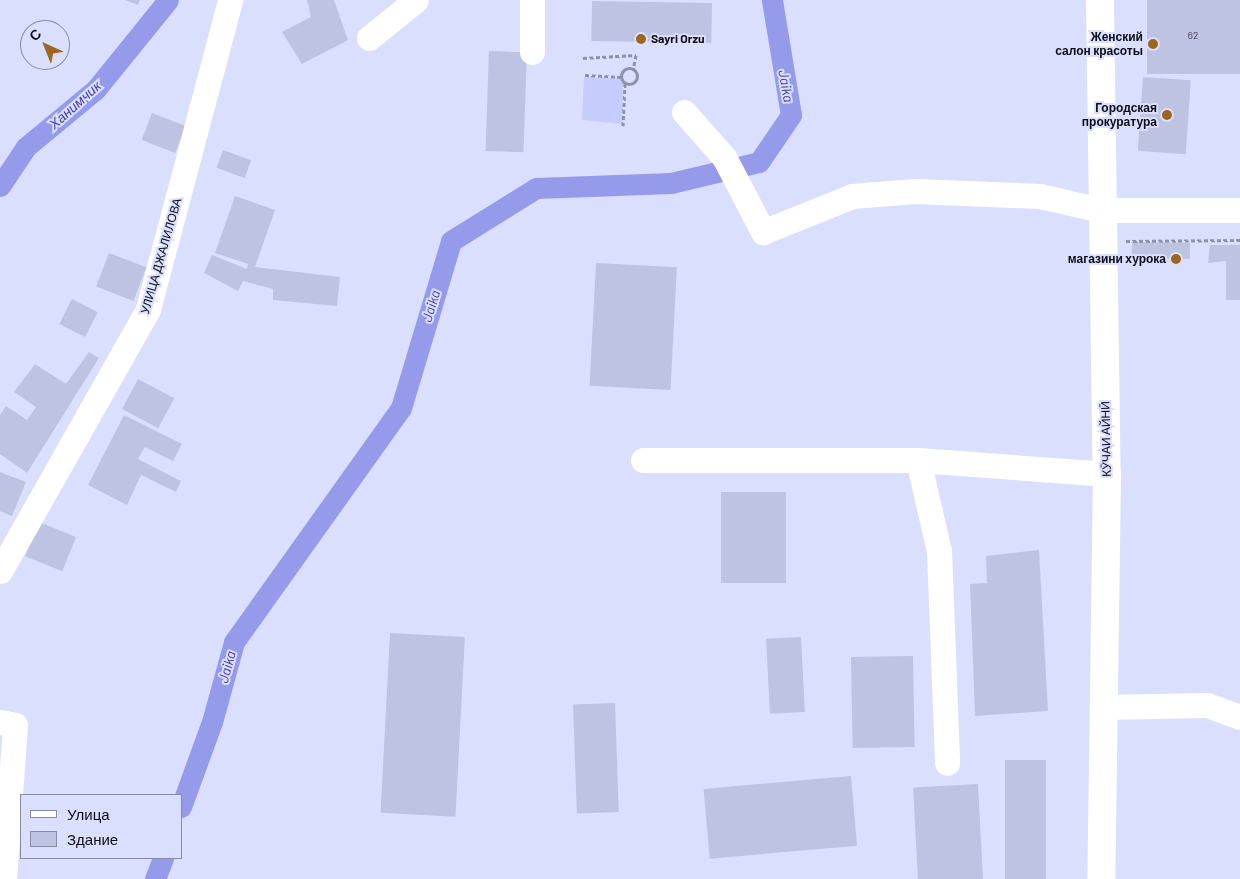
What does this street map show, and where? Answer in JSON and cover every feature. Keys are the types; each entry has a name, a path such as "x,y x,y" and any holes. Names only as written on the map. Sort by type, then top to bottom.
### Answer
{"main road":[{"name":"КӮЧАИ АЙНӢ","path":"1100,0 1101,210 1107,474 1100,879"}],"street":[{"name":"УЛИЦА ДЖАЛИЛОВА","path":"0,571 148,309 230,0"},
{"path":"369,38 416,0"},
{"path":"532,0 532,52"},
{"path":"684,112 730,168 763,232 852,196 916,192 1040,196 1101,210 1240,210"},
{"path":"643,460 918,460 1107,474"},
{"path":"918,460 939,551 947,763"},
{"path":"1103,707 1207,704 1240,717"},
{"path":"0,722 15,725 3,866"}],"path":[{"path":"583,58 636,55 633,70 635,81 625,83"},
{"path":"621,77 624,70 633,70"},
{"path":"585,75 621,77"},
{"path":"621,77 625,83 623,126"},
{"path":"1123,241 1240,240"}],"shaded area":[{"path":"584,77 620,79 623,83 622,124 582,120"}],"building":[{"path":"125,0 140,0 138,5"},
{"path":"307,0 334,0 348,40 302,64 282,32 311,17"},
{"path":"1147,0 1240,0 1240,74 1147,74"},
{"path":"592,1 712,3 711,43 591,41"},
{"path":"489,51 527,52 523,152 486,151"},
{"name":"Городская прокуратура","path":"1143,77 1191,80 1186,154 1138,151"},
{"path":"152,113 186,126 175,153 142,140"},
{"path":"223,150 251,160 245,178 217,168"},
{"path":"235,196 275,210 255,267 340,277 337,306 273,300 273,289 243,281 238,291 204,273 212,255 247,269 248,264 215,253"},
{"path":"1132,242 1190,243 1190,259 1132,258"},
{"path":"1210,245 1240,245 1240,300 1226,300 1226,261 1208,263"},
{"path":"109,253 146,267 133,301 96,287"},
{"path":"596,263 677,267 670,390 590,386"},
{"path":"72,299 98,312 85,337 59,324"},
{"path":"89,352 99,358 27,473 0,454 0,415 6,406 27,420 36,407 14,392 35,364 66,384"},
{"path":"138,379 174,398 158,428 122,409"},
{"path":"124,415 182,444 173,461 145,447 138,459 181,481 176,492 141,475 127,505 88,485"},
{"path":"0,472 26,482 12,516 0,511"},
{"path":"721,492 786,492 786,583 721,583"},
{"path":"39,522 76,537 62,571 25,556"},
{"path":"1039,550 1048,711 975,716 970,584 987,583 986,556"},
{"path":"390,633 465,637 455,817 381,813"},
{"path":"801,637 805,712 770,714 766,639"},
{"path":"913,656 915,747 853,748 851,657"},
{"path":"615,703 619,812 577,813 573,704"},
{"path":"1005,760 1046,760 1046,879 1005,879"},
{"path":"851,776 857,846 710,859 704,789"},
{"path":"978,784 983,879 918,879 913,787"}],"waterway":[{"name":"Ханимчик","path":"0,186 26,147 96,89 168,0"},
{"name":"Jaika","path":"182,804 212,722 234,642 401,408 451,241 536,188 671,183 759,162 791,115 772,0"},
{"name":"Jaika","path":"155,879 163,859"}],"place":[{"name":"Sayri Orzu","path":"641,39"},
{"name":"Женский салон красоты","path":"1153,44"},
{"name":"Городская прокуратура","path":"1167,115"},
{"name":"магазини хурока","path":"1176,259"}]}
